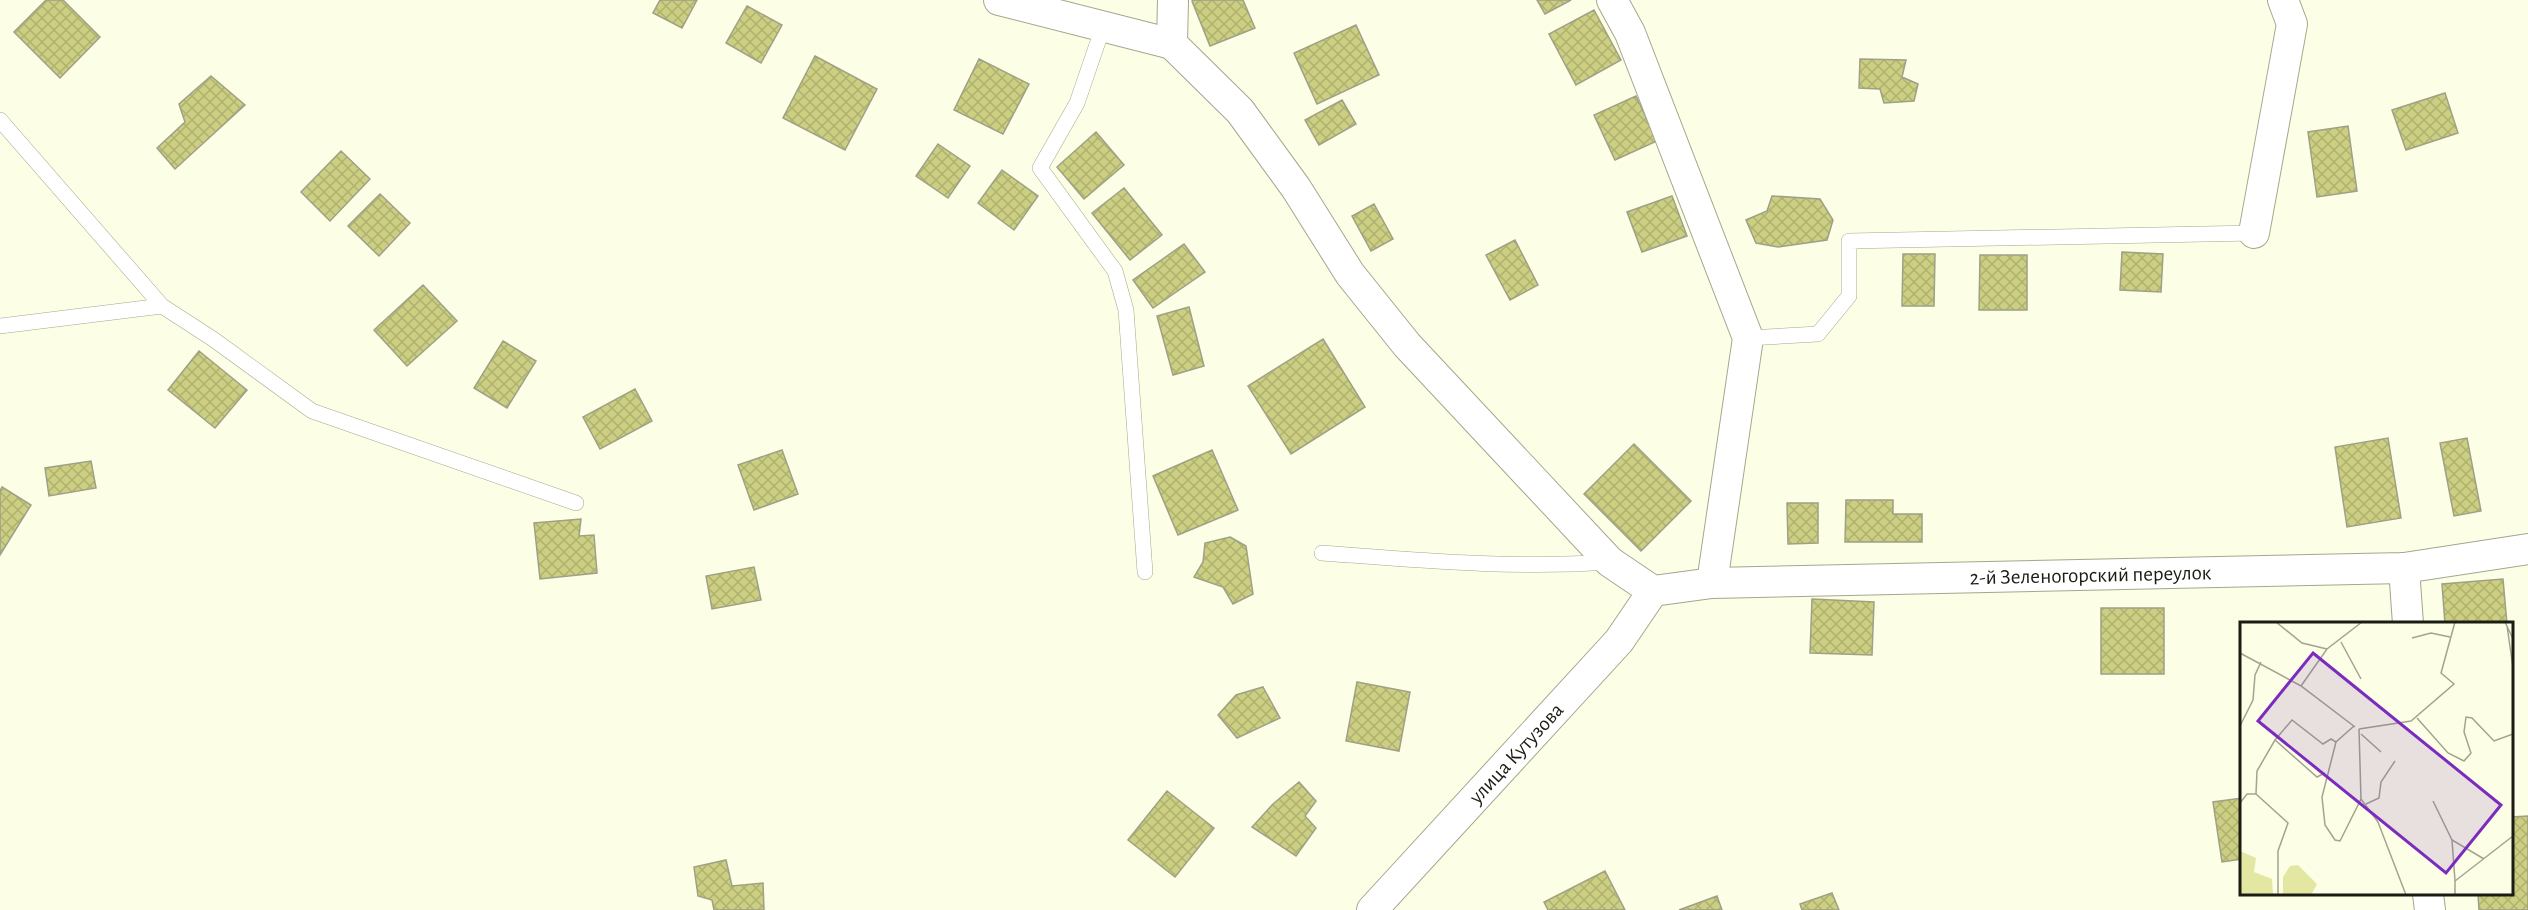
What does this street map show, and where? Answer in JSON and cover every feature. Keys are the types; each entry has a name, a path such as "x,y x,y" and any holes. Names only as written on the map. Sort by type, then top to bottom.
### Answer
{"street":[{"path":"999,0 1172,44 1240,111 1296,188 1350,274 1407,345 1610,562 1653,591"},
{"path":"1172,44 1173,0"},
{"path":"1612,0 1630,33 1748,338 1713,583"},
{"path":"1630,33 1636,0"},
{"path":"2254,233 2292,24 2283,0"},
{"name":"2-й Зеленогорский переулок","path":"1653,591 1713,583 2404,568 2528,549"},
{"path":"2404,568 2408,622"},
{"name":"улица Кутузова","path":"1372,910 1619,640 1653,591"},
{"path":"2428,895 2430,910"}],"lane":[{"path":"1103,27 1077,103 1040,168 1115,271 1126,310 1145,572"},
{"path":"0,120 162,306 213,339 312,411 576,503"},
{"path":"1748,338 1818,334 1849,296 1849,241 2254,233"},
{"path":"0,326 162,306"},
{"path":"1322,553 1447,562 1572,565 1610,562"}],"building":[{"path":"46,0 63,0 100,37 60,78 14,32"},
{"path":"660,0 697,0 682,28 653,13"},
{"path":"1243,0 1255,28 1210,46 1192,1"},
{"path":"1537,0 1571,0 1545,14"},
{"path":"747,6 782,25 761,63 726,43"},
{"path":"1594,10 1621,60 1576,85 1549,34"},
{"path":"1356,25 1379,75 1317,104 1294,53"},
{"path":"815,56 877,89 845,150 783,118"},
{"path":"979,59 1029,84 1003,134 954,110"},
{"path":"1860,59 1906,60 1902,77 1918,84 1914,101 1884,103 1880,89 1859,88"},
{"path":"211,76 245,105 175,169 157,148 185,122 179,104"},
{"path":"2445,93 2458,133 2406,150 2392,110"},
{"path":"1636,96 1657,141 1615,160 1594,115"},
{"path":"1342,100 1356,124 1319,145 1305,120"},
{"path":"2348,126 2357,191 2317,197 2308,132"},
{"path":"1096,132 1124,165 1084,199 1057,167"},
{"path":"938,144 970,166 948,198 916,176"},
{"path":"341,151 370,179 330,221 301,192"},
{"path":"1002,170 1038,196 1014,230 978,203"},
{"path":"1124,188 1162,235 1130,260 1092,213"},
{"path":"380,194 410,223 379,256 348,226"},
{"path":"1672,196 1687,236 1642,252 1627,212"},
{"path":"1772,196 1820,199 1833,220 1827,240 1778,247 1756,243 1746,220 1767,211"},
{"path":"1374,204 1393,239 1371,251 1352,216"},
{"path":"1515,240 1538,285 1510,300 1486,255"},
{"path":"1184,244 1205,272 1153,308 1133,280"},
{"path":"2122,252 2163,254 2161,292 2120,290"},
{"path":"1903,254 1935,254 1934,306 1902,306"},
{"path":"1980,255 2027,255 2027,310 1979,310"},
{"path":"423,285 457,321 407,366 374,330"},
{"path":"1189,307 1204,366 1173,375 1157,316"},
{"path":"1323,339 1365,407 1291,454 1248,386"},
{"path":"503,341 536,361 507,408 474,388"},
{"path":"199,351 247,390 215,428 168,390"},
{"path":"635,389 652,421 600,449 583,417"},
{"path":"2388,438 2401,518 2347,527 2335,447"},
{"path":"2467,438 2481,511 2454,516 2440,443"},
{"path":"1634,444 1691,501 1641,551 1584,494"},
{"path":"782,450 798,494 754,510 738,465"},
{"path":"1212,450 1238,510 1178,535 1153,476"},
{"path":"91,461 96,488 49,496 45,468"},
{"path":"2,487 31,505 0,555 0,491"},
{"path":"1846,500 1893,500 1893,514 1922,514 1922,542 1845,542"},
{"path":"1787,503 1818,503 1818,543 1788,544"},
{"path":"581,519 579,536 594,535 597,573 540,579 534,523"},
{"path":"1230,537 1246,546 1253,594 1233,604 1223,587 1194,577 1203,562 1205,543"},
{"path":"754,567 761,600 712,609 706,576"},
{"path":"2503,579 2507,622 2445,622 2442,584"},
{"path":"1812,599 1874,602 1872,655 1810,653"},
{"path":"2101,608 2164,608 2164,674 2101,674"},
{"path":"1357,682 1410,692 1399,751 1346,741"},
{"path":"1263,687 1280,718 1237,738 1218,715 1236,695"},
{"path":"1299,782 1316,801 1305,816 1316,828 1296,856 1252,827 1273,804"},
{"path":"1167,791 1214,828 1175,877 1128,840"},
{"path":"2240,798 2240,859 2222,862 2213,802"},
{"path":"2528,816 2528,910 2479,910 2478,895 2513,895 2513,817"},
{"path":"726,860 732,886 763,883 764,910 714,910 712,900 698,896 694,867"},
{"path":"1605,871 1625,910 1548,910 1544,902"},
{"path":"1832,893 1839,910 1802,910 1800,904"},
{"path":"1717,896 1722,910 1679,910"}]}
